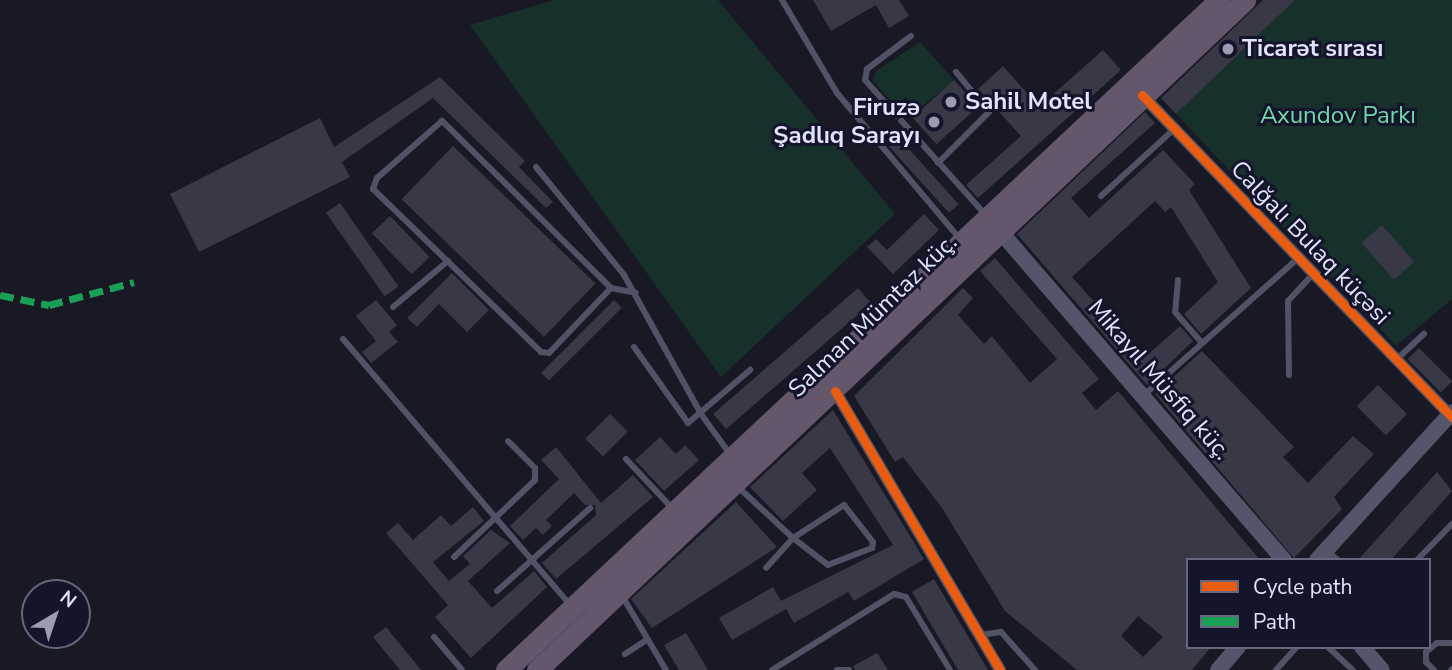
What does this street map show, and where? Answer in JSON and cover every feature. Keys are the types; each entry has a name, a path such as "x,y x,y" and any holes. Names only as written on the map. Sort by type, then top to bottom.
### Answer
{"highway":[{"path":"506,670 573,608 690,508 738,471 962,242 993,223 1137,88 1219,0"},
{"path":"1137,88 1245,0"},
{"name":"Salman Mümtaz küç.","path":"738,471 835,391 993,223"},
{"path":"537,670 620,592 690,508"}],"main road":[{"name":"Mikayıl Müsfiq küç.","path":"993,223 1282,558"},
{"path":"1327,556 1451,414"},
{"path":"1218,670 1236,649"},
{"path":"1364,649 1382,670"}],"street":[{"name":"Calğalı Bulaq küçəsi","path":"1137,88 1312,275 1451,414"},
{"path":"835,391 1000,670"}],"lane":[{"path":"782,0 837,93 962,242"},
{"path":"911,36 867,69 865,80 993,223"},
{"path":"938,163 989,112 956,72"},
{"path":"611,288 549,353 541,352 373,189 377,178 442,121 611,288 636,293"},
{"path":"1101,196 1174,129"},
{"path":"536,167 636,293 701,414 738,471 793,538 828,565 867,552 873,542 844,505 793,538 766,568"},
{"path":"1143,396 1297,259"},
{"path":"393,307 448,261"},
{"path":"1289,375 1288,301 1312,275"},
{"path":"1178,280 1175,312 1202,343"},
{"path":"1396,360 1424,334"},
{"path":"343,338 573,608"},
{"path":"634,346 685,420 701,414 750,370"},
{"path":"454,557 535,480 535,468 508,440"},
{"path":"626,459 690,508"},
{"path":"496,591 590,508"},
{"path":"1419,558 1452,524"},
{"path":"620,592 666,670"},
{"path":"772,670 894,594 906,597 950,670"},
{"path":"980,635 1001,632 1035,670"},
{"path":"434,636 462,670"},
{"path":"625,654 648,639"},
{"path":"1431,648 1437,643 1452,643"},
{"path":"1276,670 1295,649"},
{"path":"1330,649 1353,670"},
{"path":"1430,649 1426,652 1426,662 1434,670"},
{"path":"837,670 849,670"}],"green space":[{"path":"554,0 718,0 895,214 721,377 470,25"},
{"name":"Axundov Parkı","path":"1295,0 1452,0 1452,299 1396,346 1176,114"},
{"path":"920,42 954,80 907,119 872,80 876,71"}],"building":[{"path":"813,0 899,0 909,16 889,28 876,5 831,31"},
{"name":"Ticarət sırası","path":"1263,0 1295,0 1176,114 1161,98"},
{"path":"1103,50 1121,70 978,198 966,185 1021,136 978,89 1003,66 1039,107"},
{"path":"440,77 525,161 519,167 553,202 546,208 433,98 342,162 350,177 199,252 170,194 320,118 334,147"},
{"path":"954,80 978,107 936,144 912,117"},
{"path":"1145,112 1155,123 1071,198 1089,218 1163,150 1195,184 1189,190 1251,288 1201,334 1184,314 1218,282 1171,207 1165,212 1155,201 1072,277 1144,358 1180,326 1193,341 1147,385 1017,234"},
{"path":"899,138 959,204 949,213 889,147"},
{"path":"453,146 595,284 544,337 402,199"},
{"path":"340,203 399,287 385,296 326,213"},
{"path":"924,214 939,230 893,274 867,247 876,239 887,250"},
{"path":"390,216 430,257 412,274 372,233"},
{"path":"1382,225 1414,262 1394,280 1362,243"},
{"path":"995,258 1099,379 1082,393 1096,410 1118,391 1258,558 1186,558 1186,649 1209,649 1192,670 1077,670 1005,611 942,508 903,457 895,462 854,396 963,288 973,298 958,315 984,344 992,336 1030,383 1057,359 980,271","holes":["1138,616 1163,637 1143,657 1121,636"]},
{"path":"452,273 489,310 467,332 439,304 417,327 407,318"},
{"path":"858,288 871,303 726,429 713,414"},
{"path":"376,300 397,325 389,332 398,342 371,363 362,352 376,341 356,316"},
{"path":"614,300 622,308 549,381 541,373"},
{"path":"1419,348 1452,381 1441,393 1408,359"},
{"path":"1202,351 1294,447 1283,457 1308,483 1353,436 1374,454 1334,497 1342,509 1294,558 1155,394"},
{"path":"1378,385 1407,414 1386,435 1357,406"},
{"path":"833,410 924,559 854,601 848,592 794,623 786,609 732,640 719,618 773,587 781,601 893,545 830,448 802,473 817,490 783,521 750,487"},
{"path":"610,414 628,432 603,456 585,439"},
{"path":"660,437 676,454 685,445 699,460 664,491 635,460"},
{"path":"556,447 601,503 633,475 653,497 556,579 542,563 596,515 595,505 585,505 574,493 546,520 552,526 543,535 536,528 523,540 510,526 559,479 541,460"},
{"path":"1437,472 1452,491 1393,558 1360,558"},
{"path":"736,502 777,547 652,628 631,599"},
{"path":"473,507 484,521 433,562 449,581 470,564 463,556 491,530 510,543 468,581 492,608 534,571 547,587 471,658 435,617 448,605 386,533 398,523 413,540 441,515 451,526"},
{"path":"934,579 988,670 958,670 912,592"},
{"path":"386,627 421,670 400,670 373,637"},
{"path":"686,633 708,670 679,670 664,645"},
{"path":"877,653 888,670 855,670 853,666"}],"marked path":[{"path":"0,295 49,305 134,282"}],"cycle path":[{"path":"1142,95 1452,417"},
{"path":"835,391 1000,670"}],"place":[{"name":"Ticarət sırası","path":"1228,49"},
{"name":"Sahil Motel","path":"951,102"},
{"name":"Firuzə Şadlıq Sarayı","path":"934,122"}]}
